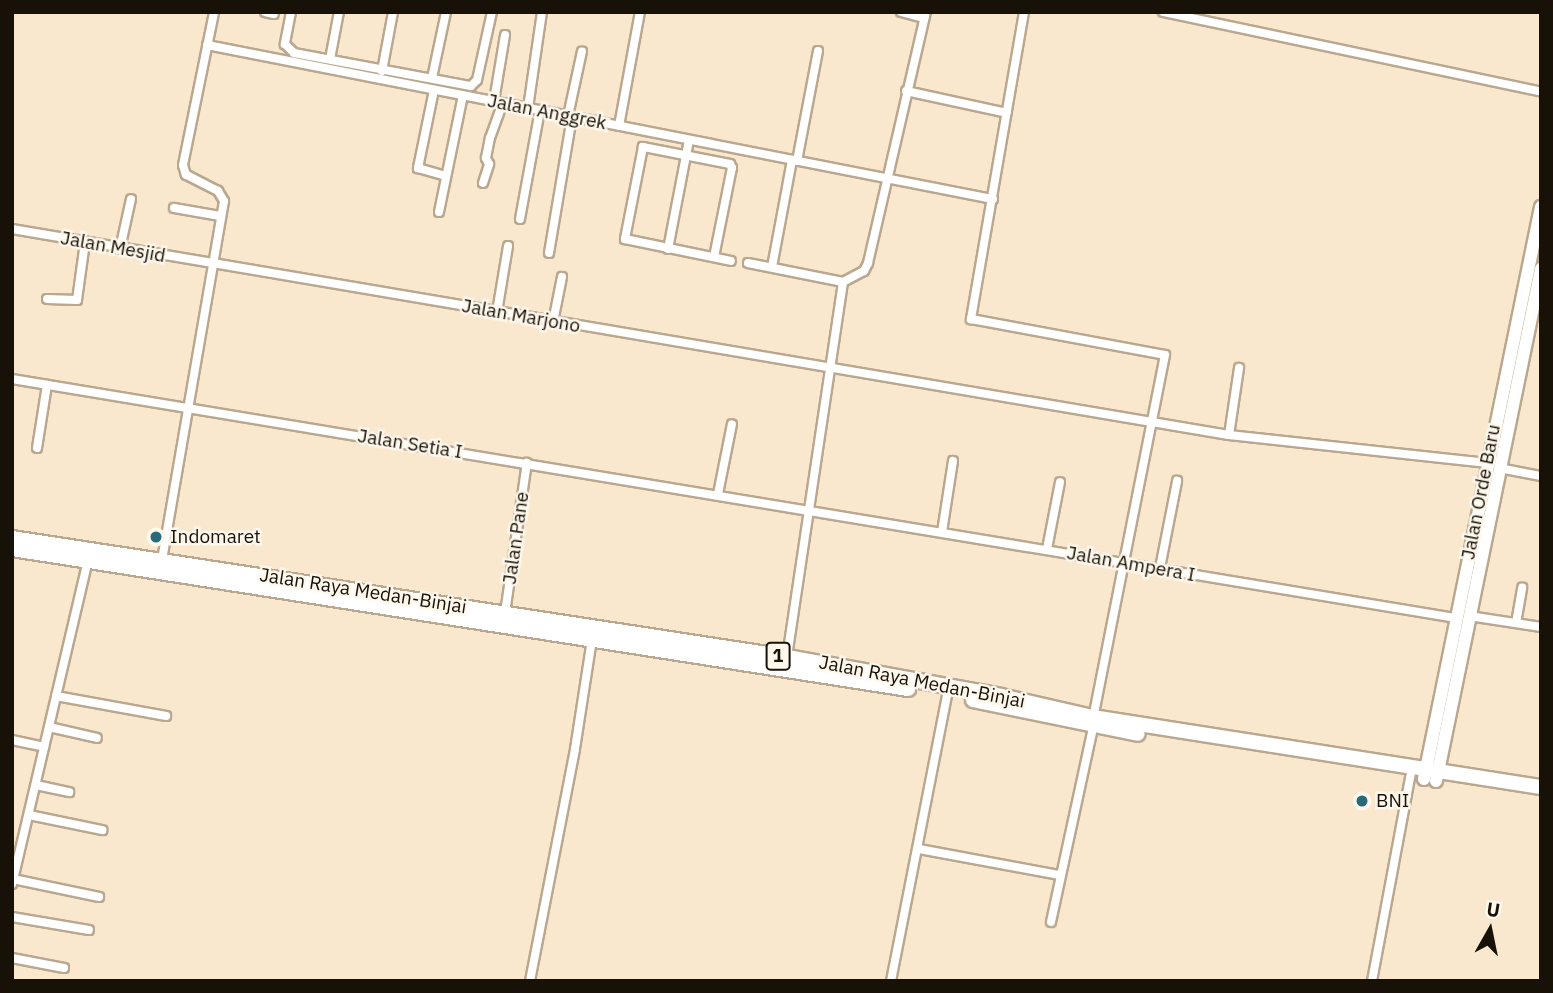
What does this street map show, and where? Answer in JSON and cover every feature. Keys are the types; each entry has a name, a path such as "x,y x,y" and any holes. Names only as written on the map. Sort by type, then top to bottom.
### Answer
{"highway":[{"name":"Jalan Raya Medan-Binjai","path":"12,538 89,555 592,639 787,657 1001,696 1093,722"},
{"name":"Jalan Raya Medan-Binjai","path":"12,549 162,560 505,613 1093,722 1424,774 1541,796"},
{"name":"Jalan Raya Medan-Binjai","path":"1424,774 1541,787"}],"main road":[{"name":"Jalan Orde Baru","path":"1424,774 1463,617 1513,368 1541,207"},
{"name":"Jalan Orde Baru","path":"1513,368 1541,269"}],"street":[{"path":"162,560 224,201 222,194 187,175 183,165 213,12"},
{"path":"291,12 287,49 475,84 492,12"},
{"path":"330,59 339,12"},
{"path":"380,79 393,12"},
{"path":"432,78 446,12"},
{"path":"528,108 542,12"},
{"path":"619,126 640,12"},
{"path":"748,262 843,282 864,271 925,15 901,12"},
{"path":"1024,12 971,319 1165,355 1154,423 1123,562 1051,922"},
{"path":"1163,12 1541,92"},
{"path":"483,183 489,164 486,158 499,102 505,34"},
{"name":"Jalan Anggrek","path":"207,45 993,199"},
{"path":"549,253 582,51"},
{"path":"772,267 818,51"},
{"path":"433,90 418,168 446,176"},
{"path":"906,91 1007,113"},
{"path":"439,212 463,95"},
{"path":"520,219 540,110"},
{"path":"668,249 689,140"},
{"path":"714,257 732,168 726,161 643,147 625,236 628,240 731,261"},
{"path":"120,248 131,199"},
{"path":"174,208 220,216"},
{"name":"Jalan Mesjid","path":"12,229 214,264"},
{"path":"47,299 77,300 85,242"},
{"path":"496,312 508,246"},
{"name":"Jalan Marjono","path":"214,264 1229,435 1493,466 1541,476"},
{"path":"553,322 562,277"},
{"path":"787,657 827,368 843,282"},
{"path":"1229,435 1239,368"},
{"name":"Jalan Setia I","path":"12,379 807,509"},
{"path":"37,447 47,385"},
{"path":"718,494 732,424"},
{"path":"942,532 953,461"},
{"name":"Jalan Pane","path":"505,613 527,463"},
{"path":"1160,569 1177,481"},
{"path":"1047,550 1060,482"},
{"name":"Jalan Ampera I","path":"807,509 1160,569 1541,627"},
{"path":"89,555 13,881 99,897"},
{"path":"1516,623 1522,588"},
{"path":"530,981 575,749 592,639"},
{"path":"891,981 919,849 947,695"},
{"path":"56,696 166,716"},
{"path":"49,727 97,738"},
{"path":"12,740 44,747"},
{"path":"1372,981 1424,774"},
{"path":"36,785 69,792"},
{"path":"29,815 102,830"},
{"path":"919,849 1059,875"},
{"path":"12,917 89,930"},
{"path":"12,958 64,968"}],"place":[{"name":"Indomaret","path":"156,537"},
{"name":"BNI","path":"1362,801"}]}
